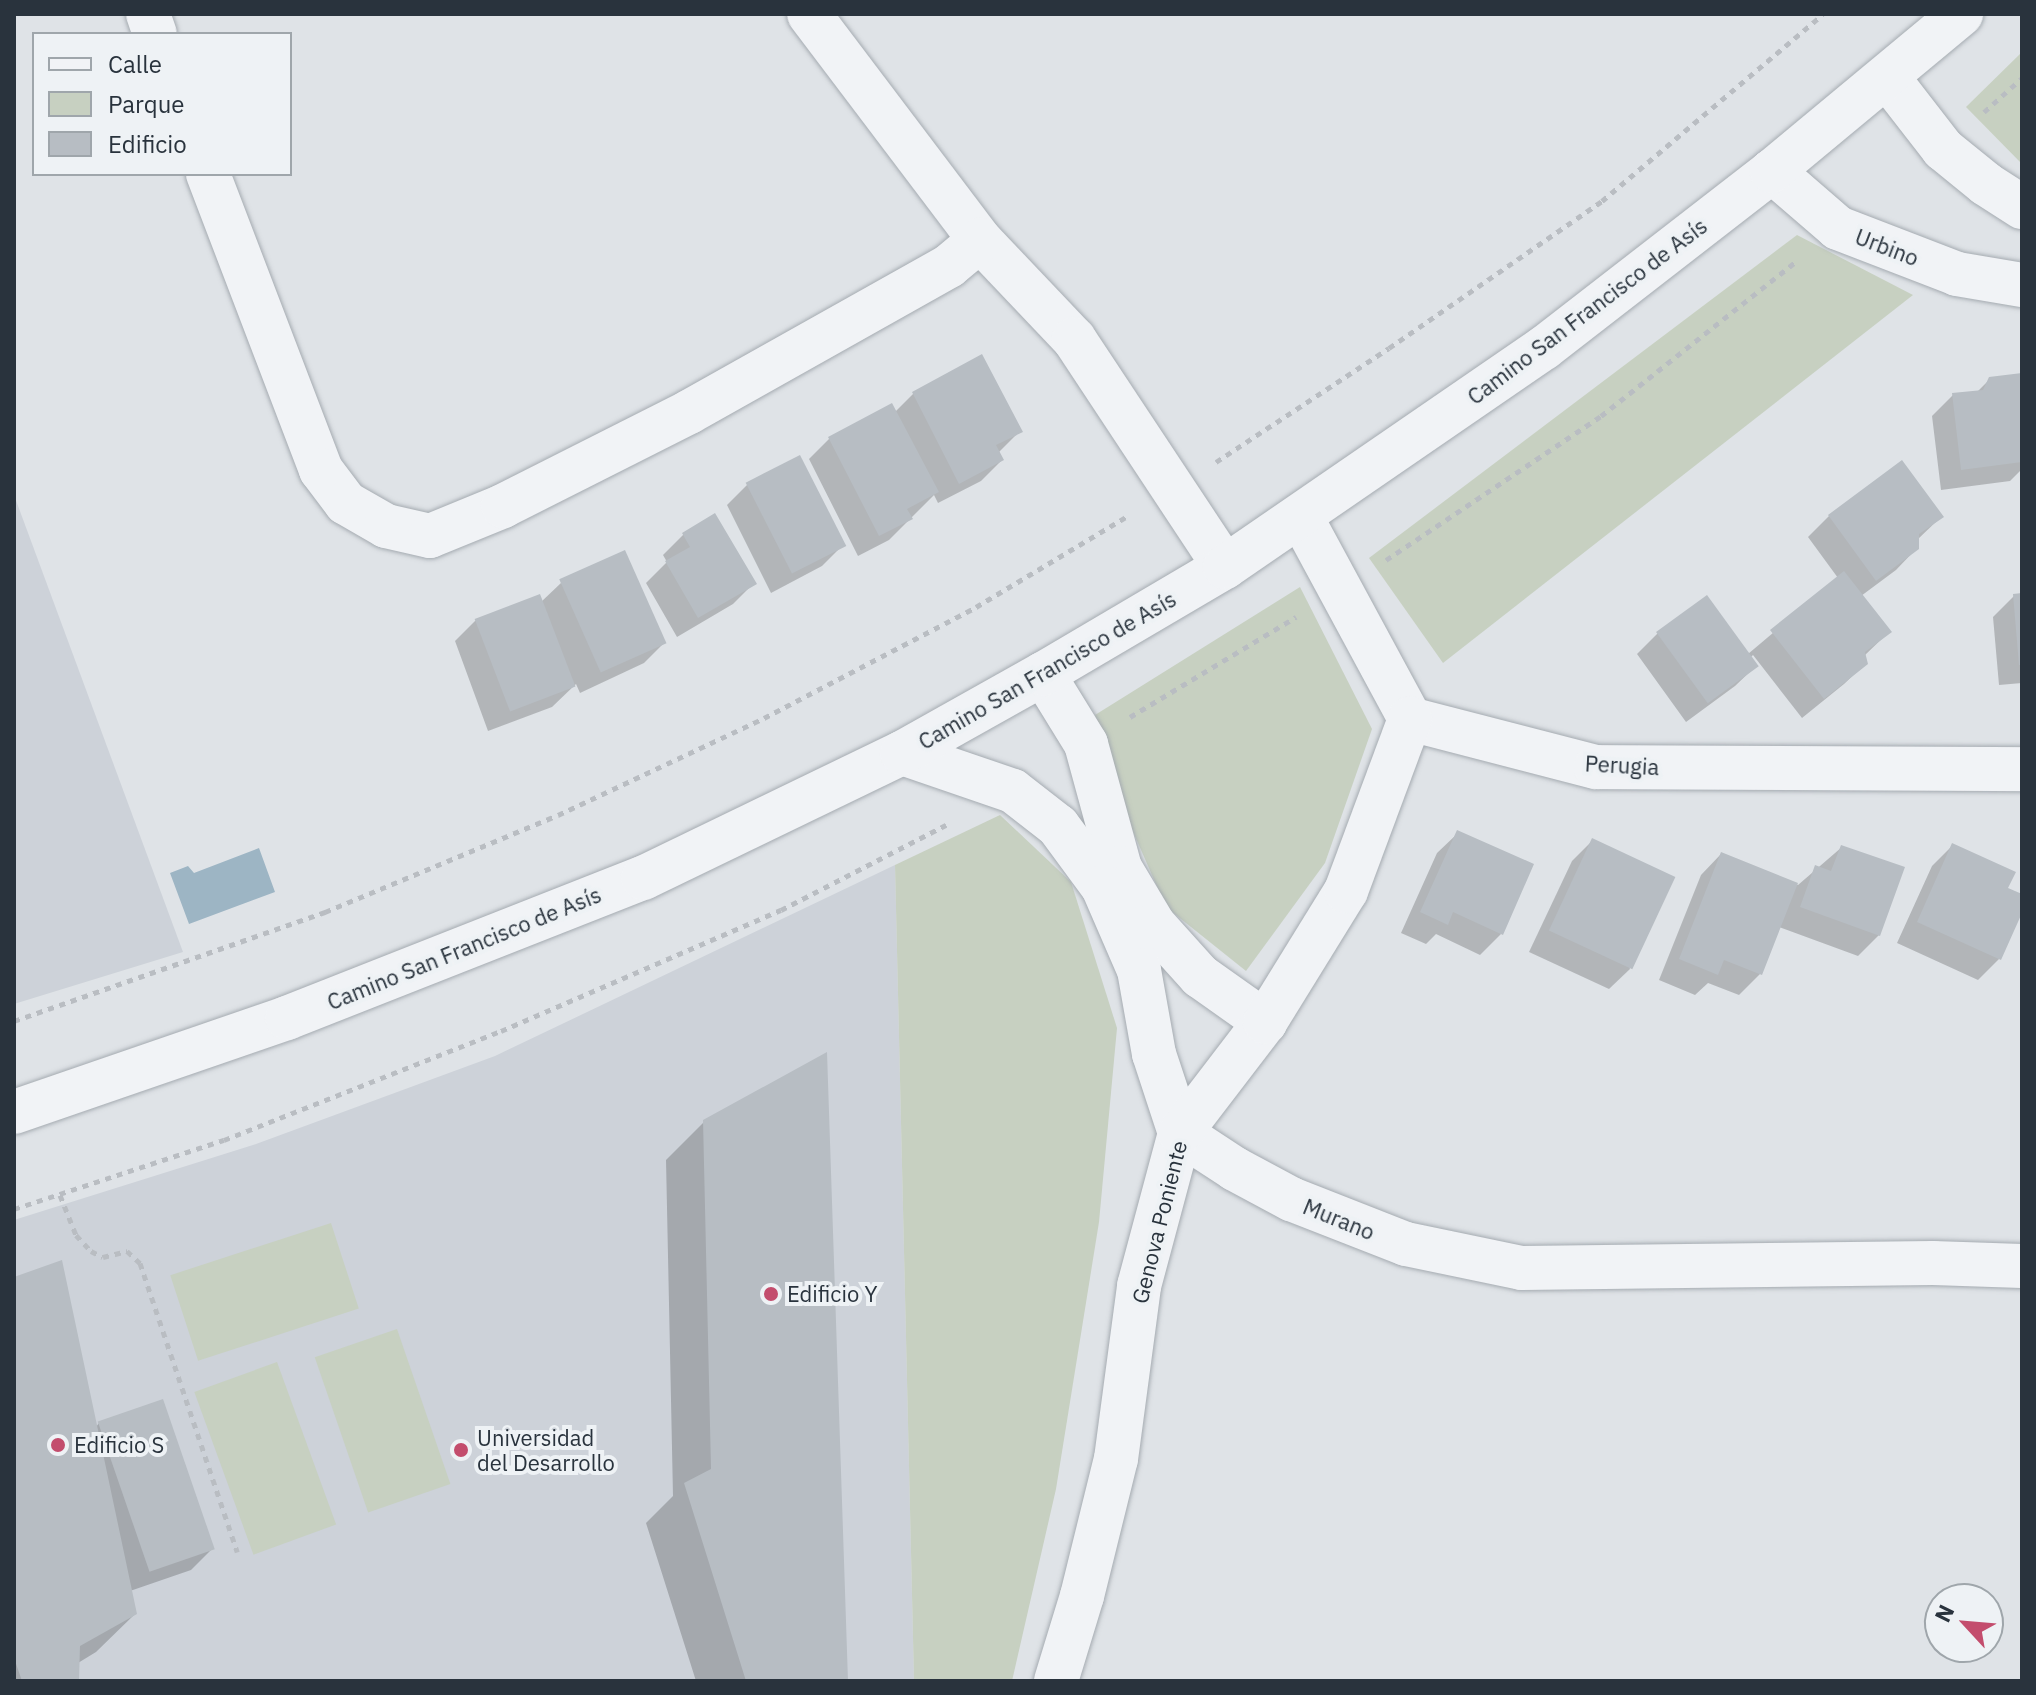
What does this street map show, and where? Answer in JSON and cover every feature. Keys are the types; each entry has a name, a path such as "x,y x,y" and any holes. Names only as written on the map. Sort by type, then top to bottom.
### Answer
{"street":[{"path":"809,14 980,240 1074,339 1175,487 1225,567"},
{"name":"Camino San Francisco de Asís","path":"14,1112 287,1018 643,878 902,753 1043,674 1225,567 1544,348 1772,171 1888,78 1961,14"},
{"path":"1888,78 1943,149 1986,184 2022,207"},
{"name":"Urbino","path":"1772,171 1838,228 1957,274 2022,285"},
{"path":"209,176 321,470 346,503 386,526 430,536 503,506 689,412 949,266 980,240"},
{"path":"1301,517 1410,719"},
{"path":"1043,674 1075,721 1086,744 1120,868 1154,925 1200,976 1265,1022"},
{"name":"Perugia","path":"1410,719 1596,767 2022,769"},
{"name":"Genova Poniente","path":"1056,1681 1082,1596 1116,1459 1139,1286 1180,1133 1265,1022 1346,891 1410,719"},
{"path":"902,753 1013,791 1058,826 1103,887 1139,970 1154,1054 1180,1133"},
{"name":"Murano","path":"1180,1133 1235,1169 1350,1225 1406,1244 1522,1268 1933,1263 2022,1266"}],"path":[{"path":"14,1021 325,912 558,815 764,718 976,607 1175,487 1389,348 1602,201 1823,14"},
{"path":"60,1195 76,1235 91,1251 103,1257 127,1251 140,1263 237,1552"}],"shaded area":[{"path":"14,495 183,952 14,1004"},
{"name":"Universidad del Desarrollo","path":"895,865 914,1681 14,1681 14,1220 253,1145 495,1056"}],"green space":[{"path":"2022,52 2022,164 1966,107"},
{"path":"1797,235 1913,295 1443,663 1369,558"},
{"path":"1300,587 1372,729 1325,863 1246,971 1166,907 1124,811 1095,715"},
{"path":"1000,815 1071,882 1117,1028 1099,1222 1056,1489 1012,1681 914,1681 895,865"},
{"path":"331,1223 359,1309 198,1361 170,1275"},
{"path":"397,1329 450,1484 368,1512 315,1357"},
{"path":"277,1362 336,1525 253,1555 194,1392"}],"water":[{"path":"259,848 275,892 189,924 170,873 188,866 194,873"}],"building":[{"path":"982,354 1023,432 996,445 1004,460 959,484 912,392"},
{"path":"2022,373 2022,462 1961,470 1952,393 1983,390 1989,377"},
{"path":"892,403 939,492 907,509 913,519 879,536 828,437"},
{"path":"800,455 846,546 792,574 746,483"},
{"path":"1902,460 1944,517 1919,534 1919,549 1876,581 1828,515"},
{"path":"715,513 757,584 698,618 665,561 690,547 682,533"},
{"path":"625,550 666,643 601,672 559,579"},
{"path":"1844,571 1892,632 1865,652 1868,664 1824,699 1770,630"},
{"path":"2022,593 2022,665 2019,665 2013,594"},
{"path":"540,594 575,686 510,712 475,619"},
{"path":"1707,595 1759,666 1708,703 1656,632"},
{"path":"1457,830 1534,864 1503,935 1453,912 1448,925 1420,912"},
{"path":"1592,838 1675,877 1632,969 1549,930"},
{"path":"1952,843 2016,872 2008,888 2022,894 2022,913 2001,960 1917,922"},
{"path":"1841,845 1905,867 1880,936 1800,907 1815,865 1831,871"},
{"path":"1721,852 1798,883 1762,975 1724,960 1718,975 1679,959"},
{"name":"Edificio Y","path":"827,1052 848,1681 746,1681 684,1483 711,1469 703,1120"},
{"name":"Edificio S","path":"62,1260 137,1614 80,1646 79,1681 22,1681 14,1658 14,1277"},
{"path":"163,1399 215,1549 150,1572 98,1421"}],"place":[{"name":"Edificio Y","path":"771,1294"},
{"name":"Edificio S","path":"58,1445"},
{"name":"Universidad del Desarrollo","path":"461,1450"}]}
